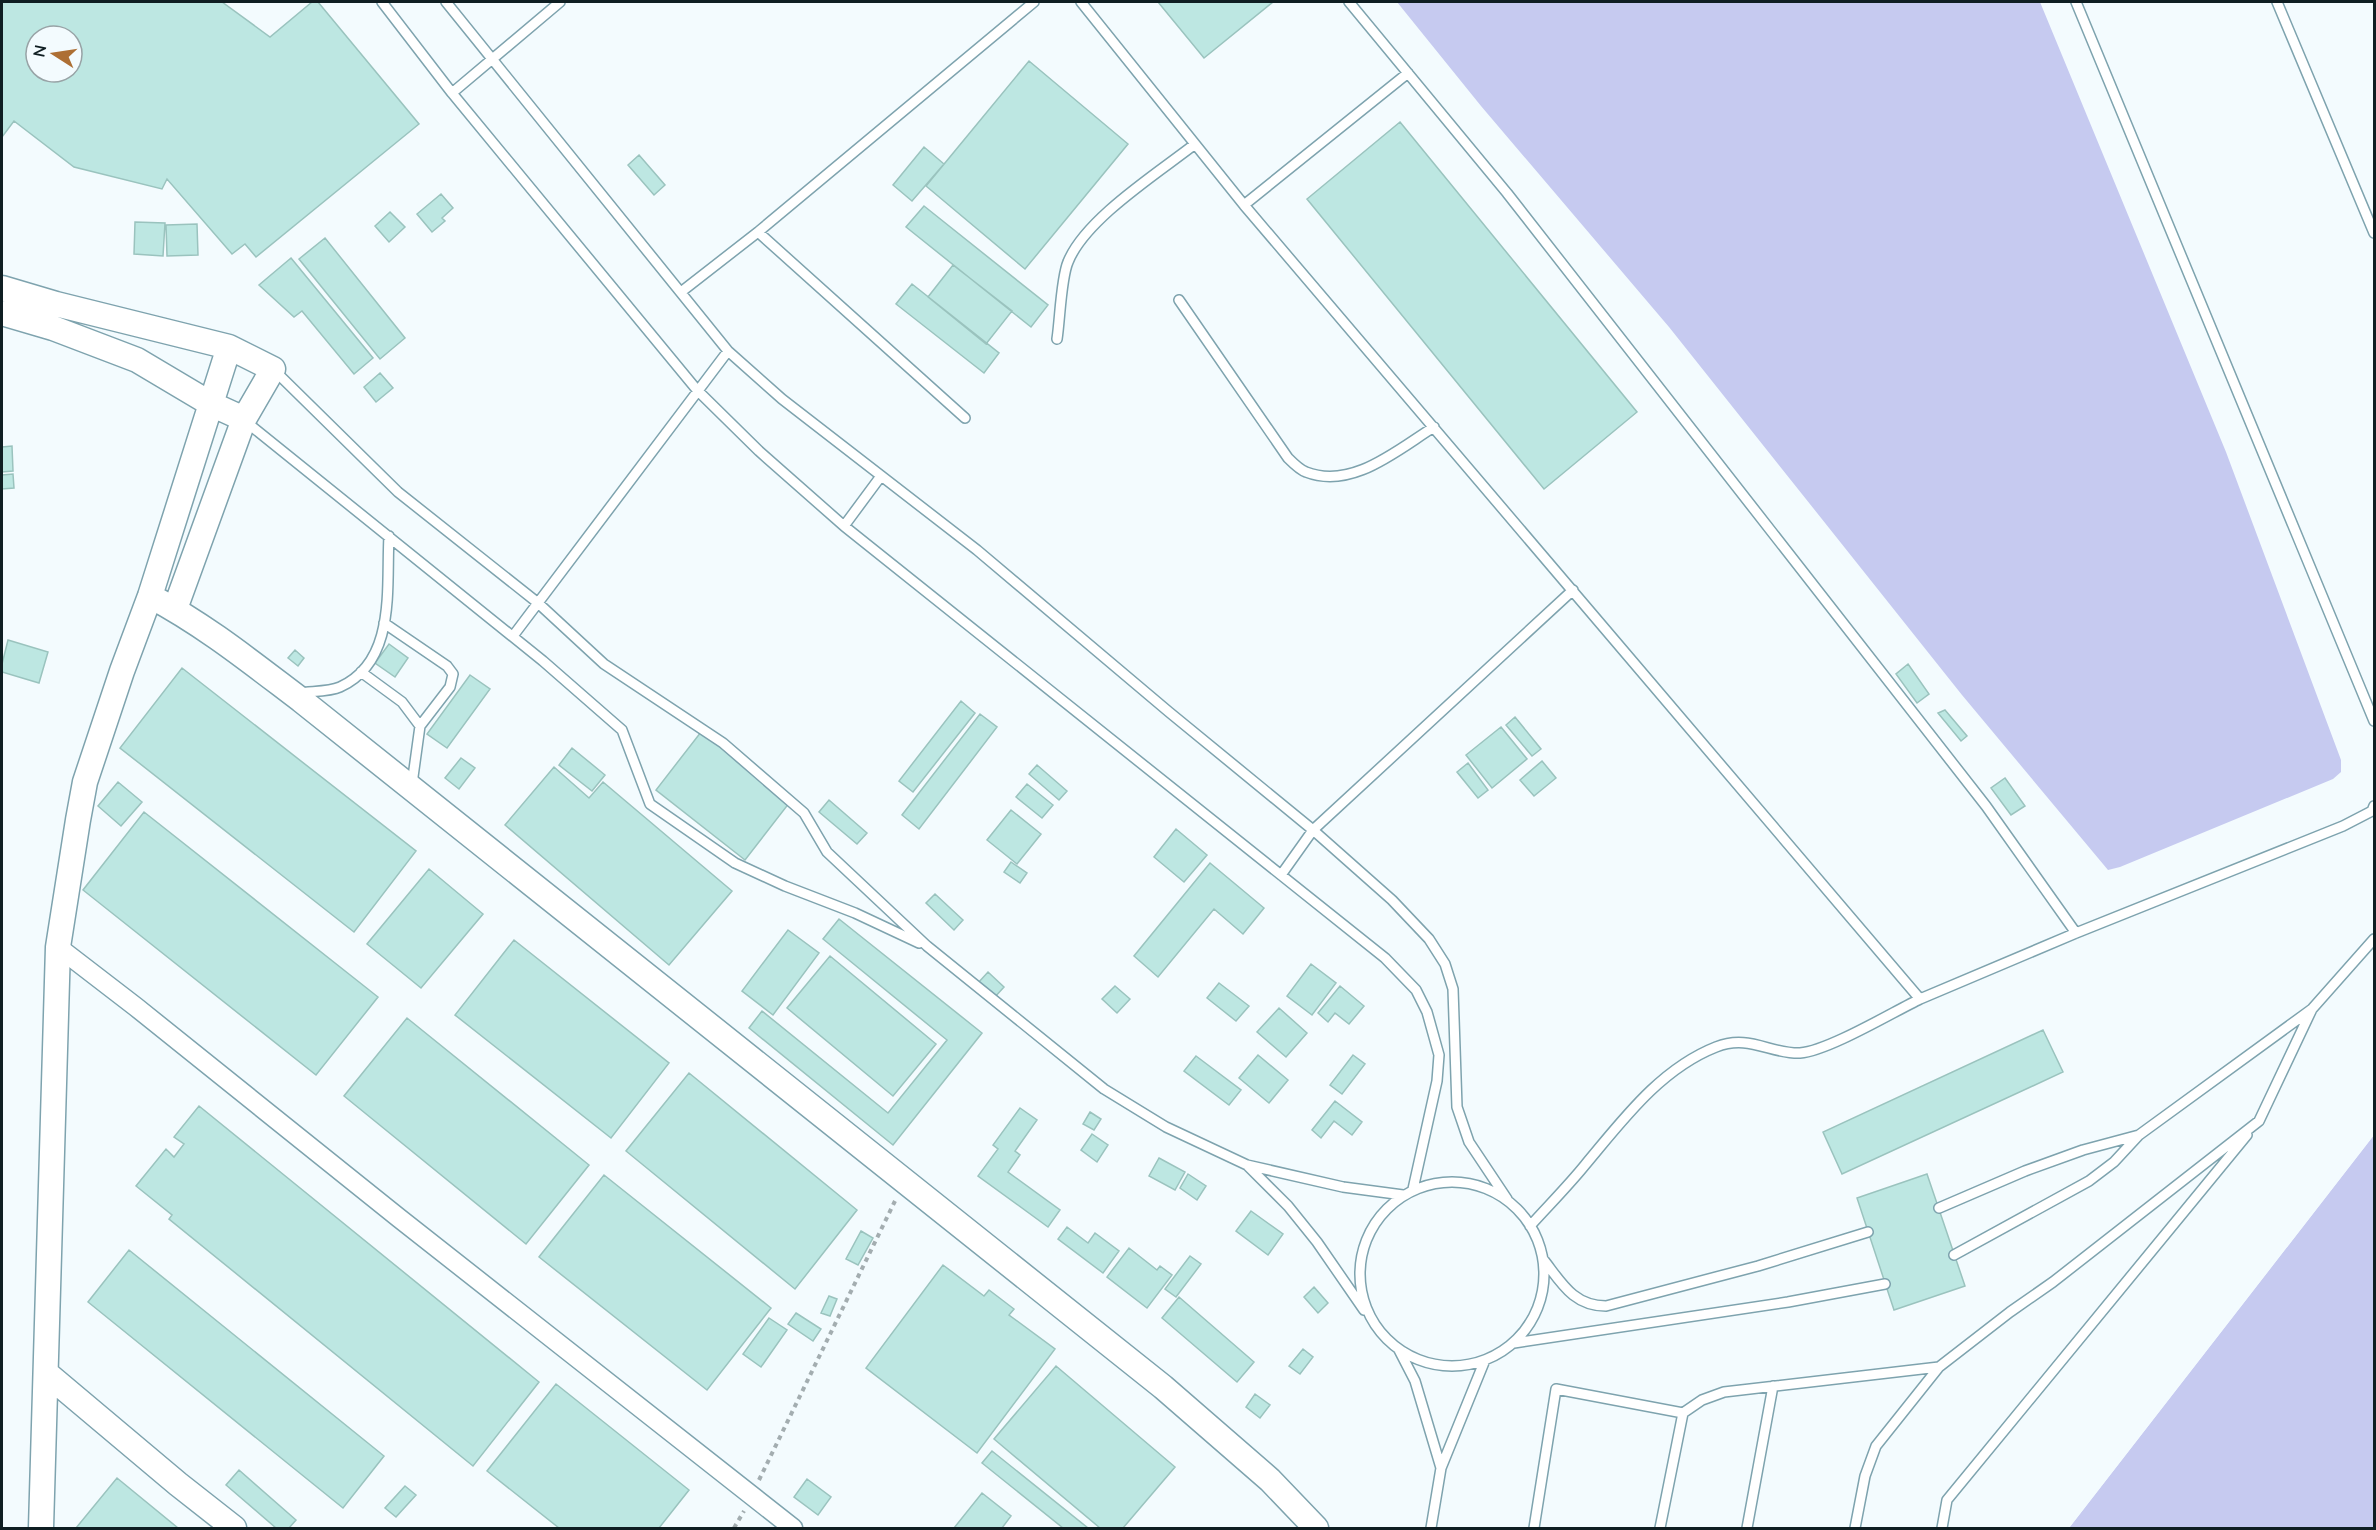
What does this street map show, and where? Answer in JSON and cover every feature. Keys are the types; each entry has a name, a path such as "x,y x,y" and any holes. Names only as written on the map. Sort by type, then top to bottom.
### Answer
{"main road":[{"path":"2,288 229,346 273,369 244,419 175,609"},
{"path":"2,313 53,328 137,360 211,404 244,419"},
{"path":"41,1528 58,947 86,782 122,671 150,596 229,346"},
{"path":"150,596 175,609 216,636 292,694 1163,1387 1270,1480 1316,1528"},
{"path":"46,1373 234,1528"}],"street":[{"path":"58,947 136,1006 381,1204 794,1528"}],"lane":[{"path":"382,2 452,93 697,390 759,451 844,526 1385,958 1416,990 1427,1012 1439,1055 1437,1081 1413,1189"},
{"path":"446,2 728,351 782,399 977,550 1313,830 1392,900 1429,939 1445,963 1453,989 1457,1107 1469,1142 1507,1199 1524,1215 1536,1236 1543,1259 1544,1285 1537,1311 1514,1343"},
{"path":"452,93 560,2"},
{"path":"681,292 758,232 1034,2"},
{"path":"1081,2 1244,205 1920,999"},
{"path":"1350,2 1521,212 1978,796 2076,933"},
{"path":"2076,2 2374,721"},
{"path":"2277,2 2374,233"},
{"path":"1244,205 1408,73"},
{"path":"1058,339 1067,264 1076,244 1096,222 1195,144"},
{"path":"758,232 965,418"},
{"path":"1179,300 1288,458 1305,472 1334,478 1359,472 1434,428"},
{"path":"513,636 728,351"},
{"path":"273,369 399,492 537,603 604,664 723,743 804,813 827,852 927,946 1104,1089 1166,1127 1247,1166 1343,1187 1403,1195"},
{"path":"244,419 513,636 622,730 650,804 735,863 927,946"},
{"path":"844,526 881,476"},
{"path":"292,694 339,688 362,672 373,660 384,624 389,536"},
{"path":"1281,874 1313,830 1573,590"},
{"path":"384,624 447,666 453,674 450,687 420,726 411,788"},
{"path":"362,672 402,702 420,726"},
{"path":"1530,1226 1584,1166 1632,1107 1688,1061 1718,1046 1749,1042 1800,1053 1819,1049 1920,999 2076,933 2343,826 2372,811 2374,806"},
{"path":"1954,1255 2089,1181 2114,1162 2139,1135 2312,1009 2374,939"},
{"path":"1942,1528 1947,1500 2259,1121 2312,1009"},
{"path":"1855,1528 1864,1476 1876,1446 1939,1367 2053,1282 2259,1121"},
{"path":"1939,1208 2025,1171 2083,1150 2139,1135"},
{"path":"1247,1166 1288,1206 1317,1242 1384,1338 1399,1350 1424,1362 1451,1367 1485,1360 1514,1343 1788,1302 1885,1284"},
{"path":"1373,1322 1362,1295 1360,1267 1366,1238 1381,1214 1413,1189 1437,1182 1461,1181 1485,1187 1507,1199"},
{"path":"1543,1259 1571,1294 1581,1302 1593,1306 1606,1306 1758,1266 1868,1232"},
{"path":"1399,1350 1415,1382 1442,1468"},
{"path":"1431,1528 1442,1468 1485,1360"},
{"path":"1660,1528 1683,1413 1702,1400 1724,1392 1939,1367"},
{"path":"1747,1528 1773,1386"},
{"path":"1534,1528 1556,1389 1683,1413"}],"path":[{"path":"734,1528 905,1182"}],"water":[{"path":"1397,2 2040,2 2226,452 2341,760 2341,772 2333,779 2108,870 1962,695 1669,327 1481,106"},
{"path":"2374,1135 2374,1528 2069,1528"}],"pier":[{"path":"2374,1132 2374,1135 2069,1528 2066,1528"}],"building":[{"path":"2,2 222,2 270,37 312,2 318,2 419,124 256,257 245,244 232,254 167,179 162,189 74,167 14,121 2,137"},
{"path":"1158,2 1273,2 1204,58"},
{"path":"1029,61 1128,144 1025,269 926,186"},
{"path":"1400,122 1637,412 1544,489 1307,199"},
{"path":"924,147 944,164 912,201 893,185"},
{"path":"639,155 665,185 654,195 628,165"},
{"path":"441,194 453,208 442,218 445,221 432,232 417,214"},
{"path":"924,206 1048,305 1031,327 906,227"},
{"path":"390,212 405,227 389,242 375,226"},
{"path":"135,222 165,223 163,256 134,254"},
{"path":"197,224 198,255 167,256 166,225"},
{"path":"325,238 405,338 380,359 299,259"},
{"path":"291,258 373,358 354,374 302,311 294,317 259,285"},
{"path":"953,265 1012,311 986,344 928,297"},
{"path":"912,284 999,353 984,373 896,304"},
{"path":"380,373 393,388 376,402 364,387"},
{"path":"12,446 13,471 2,472 2,447"},
{"path":"13,474 14,488 2,489 2,475"},
{"path":"8,640 48,652 39,683 2,672"},
{"path":"389,644 408,658 395,677 375,663"},
{"path":"295,650 304,658 298,666 288,658"},
{"path":"1908,664 1929,694 1917,703 1896,674"},
{"path":"182,668 416,851 354,932 120,748"},
{"path":"470,675 490,689 447,748 427,734"},
{"path":"961,701 975,713 913,792 899,781"},
{"path":"1945,710 1967,736 1961,741 1938,713"},
{"path":"980,714 997,727 919,829 902,815"},
{"path":"1515,717 1541,749 1532,756 1506,725"},
{"path":"1501,727 1527,759 1492,788 1466,755"},
{"path":"701,732 790,802 745,860 656,790"},
{"path":"572,748 605,775 592,791 559,765"},
{"path":"461,758 475,768 459,789 445,778"},
{"path":"1542,761 1556,778 1534,796 1520,780"},
{"path":"1468,763 1488,790 1478,798 1457,772"},
{"path":"1037,765 1067,791 1059,800 1029,774"},
{"path":"554,767 589,798 603,782 732,891 669,965 505,825"},
{"path":"2005,778 2025,806 2011,815 1991,788"},
{"path":"118,782 142,802 121,826 98,806"},
{"path":"1027,784 1053,805 1042,818 1016,797"},
{"path":"829,800 867,833 857,844 819,812"},
{"path":"1011,810 1041,834 1017,864 987,840"},
{"path":"144,812 378,997 316,1075 83,890"},
{"path":"1176,829 1207,855 1184,882 1154,857"},
{"path":"1011,862 1027,873 1020,883 1004,872"},
{"path":"1210,863 1264,908 1243,934 1214,909 1158,977 1134,956"},
{"path":"429,869 483,914 421,988 367,944"},
{"path":"935,894 963,920 954,930 926,903"},
{"path":"839,919 982,1033 893,1145 749,1028 762,1011 888,1113 947,1040 823,939"},
{"path":"788,930 819,953 773,1015 742,991"},
{"path":"514,940 669,1063 611,1138 455,1015"},
{"path":"830,956 936,1044 893,1096 787,1008"},
{"path":"1311,964 1336,983 1312,1015 1287,996"},
{"path":"988,972 1004,987 994,998 978,983"},
{"path":"1219,983 1249,1006 1236,1021 1207,998"},
{"path":"1115,986 1130,999 1117,1013 1102,999"},
{"path":"1340,986 1364,1006 1349,1024 1335,1013 1328,1022 1318,1013"},
{"path":"1279,1008 1307,1033 1286,1057 1257,1032"},
{"path":"407,1018 589,1165 526,1244 344,1096"},
{"path":"2043,1030 2063,1072 1842,1174 1823,1132"},
{"path":"1258,1055 1288,1080 1269,1103 1239,1078"},
{"path":"1353,1055 1365,1064 1342,1094 1330,1085"},
{"path":"1196,1056 1241,1090 1229,1105 1184,1071"},
{"path":"689,1073 857,1210 795,1289 626,1151"},
{"path":"1335,1101 1362,1122 1352,1135 1334,1121 1321,1138 1312,1130"},
{"path":"199,1106 539,1382 473,1466 169,1219 172,1215 136,1186 166,1149 174,1157 184,1144 174,1137"},
{"path":"1020,1108 1037,1120 1015,1151 1020,1155 1008,1172 1060,1210 1048,1227 978,1176 998,1149 993,1145"},
{"path":"1090,1112 1101,1119 1094,1130 1083,1124"},
{"path":"1092,1134 1108,1145 1097,1162 1081,1150"},
{"path":"1159,1158 1185,1172 1175,1190 1149,1176"},
{"path":"1188,1174 1206,1186 1197,1200 1180,1188"},
{"path":"1927,1174 1965,1286 1894,1310 1857,1198"},
{"path":"604,1175 771,1308 707,1390 539,1257"},
{"path":"1251,1211 1283,1234 1268,1255 1236,1231"},
{"path":"1067,1227 1088,1243 1095,1233 1119,1251 1103,1273 1058,1239"},
{"path":"861,1231 873,1238 858,1265 846,1259"},
{"path":"1129,1248 1157,1270 1160,1266 1172,1275 1147,1308 1107,1277"},
{"path":"129,1250 384,1456 343,1508 88,1302"},
{"path":"1190,1256 1201,1264 1176,1297 1165,1289"},
{"path":"943,1265 984,1296 989,1290 1014,1309 1009,1315 1055,1349 977,1453 866,1368"},
{"path":"1314,1287 1328,1303 1318,1313 1304,1297"},
{"path":"829,1296 837,1299 830,1316 821,1313"},
{"path":"1179,1297 1254,1362 1237,1382 1162,1318"},
{"path":"796,1313 821,1329 813,1341 788,1324"},
{"path":"769,1318 787,1330 761,1367 743,1354"},
{"path":"1303,1349 1313,1357 1300,1374 1289,1366"},
{"path":"1056,1366 1175,1467 1123,1528 1100,1528 994,1439"},
{"path":"556,1384 689,1490 659,1528 559,1528 487,1471"},
{"path":"1255,1394 1270,1405 1260,1418 1246,1407"},
{"path":"992,1451 1088,1528 1063,1528 982,1463"},
{"path":"239,1470 296,1520 289,1528 276,1528 226,1485"},
{"path":"117,1478 178,1528 76,1528"},
{"path":"807,1479 831,1497 818,1515 794,1497"},
{"path":"405,1486 416,1495 396,1517 385,1508"},
{"path":"982,1493 1011,1516 1002,1528 954,1528"}]}
